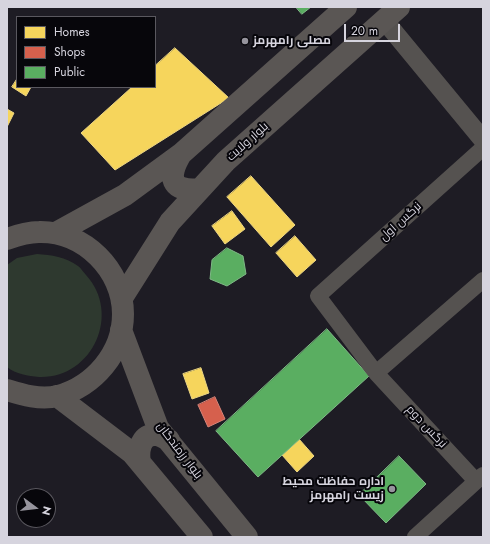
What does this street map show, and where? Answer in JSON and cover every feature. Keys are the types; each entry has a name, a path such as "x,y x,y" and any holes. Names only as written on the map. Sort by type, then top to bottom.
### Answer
{"main road":[{"path":"56,233 125,195 181,154 346,7"},
{"name":"بلوار ولایت","path":"122,298 170,222 226,161 391,14"},
{"path":"181,154 173,167 173,179 177,186 182,188 190,190 200,189"},
{"path":"7,409 16,393 41,397 57,396 80,387 99,373 113,353 121,330 123,314 122,298 113,275 99,255 79,241 56,233 12,233"},
{"name":"بلوار رزمندگان","path":"121,330 158,428 247,537"},
{"path":"57,396 132,453 202,537"},
{"path":"140,462 138,455 142,442 146,438 152,435 160,436 168,440"}],"street":[{"path":"391,14 483,140"},
{"name":"نرگس اول","path":"318,296 483,148"},
{"path":"376,373 483,280"},
{"name":"نرگس دوم","path":"318,296 376,373 480,478"},
{"path":"415,537 480,478"}],"green space":[{"path":"37,254 63,259 79,267 96,291 101,308 101,325 96,341 87,356 74,367 58,375 39,377 22,374 7,367 7,265 17,258"}],"building: Homes":[{"path":"175,48 229,98 115,170 81,133 131,88 156,88 156,65"},
{"path":"16,81 16,88 30,88 26,96 12,87"},
{"path":"7,109 14,113 7,127"},
{"path":"251,176 295,225 271,247 227,197"},
{"path":"232,211 245,229 225,244 212,226"},
{"path":"295,236 316,260 297,277 276,253"},
{"path":"201,368 209,393 192,399 183,374"},
{"path":"299,439 314,456 297,472 282,455"}],"building: Shops":[{"path":"215,397 225,419 208,427 198,405"}],"building: Public":[{"path":"296,7 311,7 302,14"},
{"path":"227,248 243,256 246,274 227,286 210,279 212,260"},
{"path":"327,329 369,376 258,477 216,431"},
{"name":"اداره حفاظت محیط زیست رامهرمز","path":"399,456 426,484 386,523 359,495"}],"place":[{"name":"مصلی رامهرمز","path":"245,41"},
{"name":"اداره حفاظت محیط زیست رامهرمز","path":"392,489"}]}
